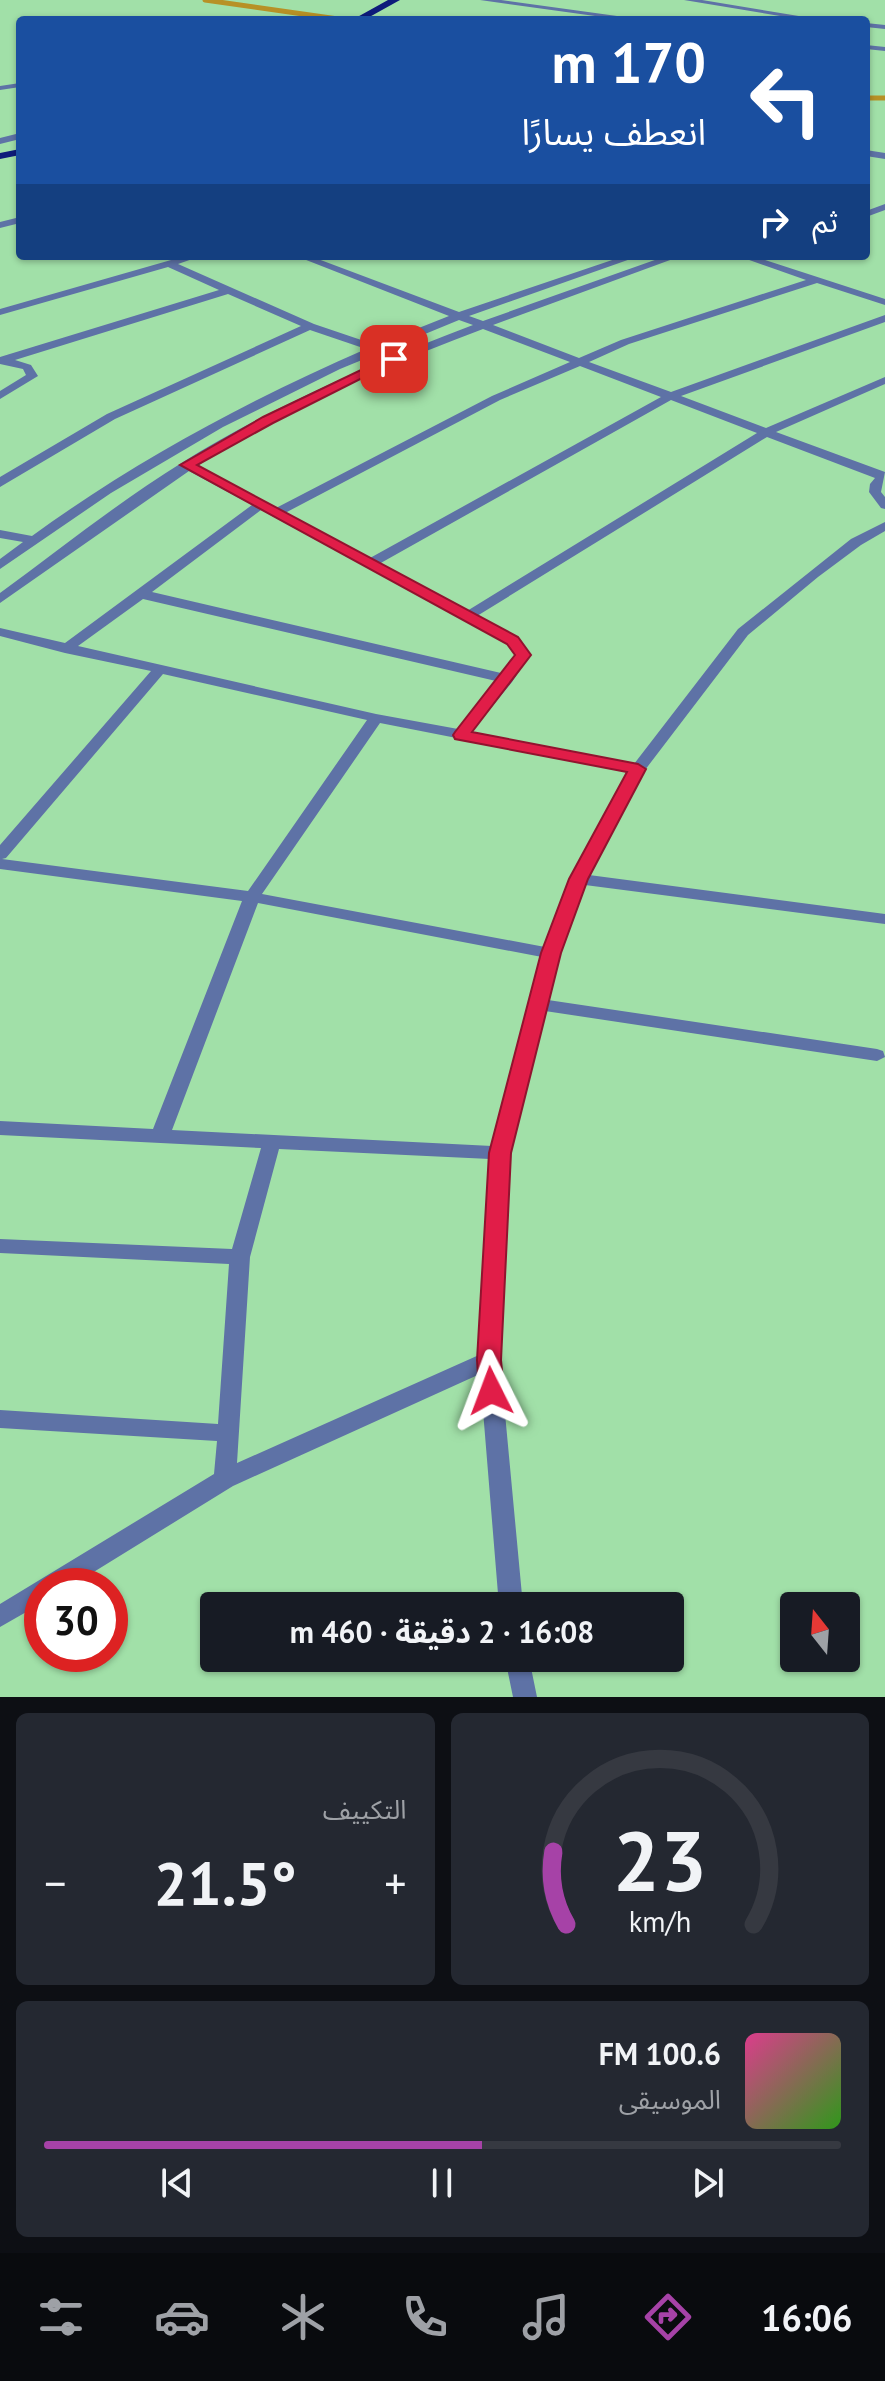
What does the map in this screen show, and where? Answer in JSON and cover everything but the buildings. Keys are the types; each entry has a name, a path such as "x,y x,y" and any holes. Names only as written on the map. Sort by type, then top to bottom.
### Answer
{"main road":[{"path":"365,16 395,0"}],"street":[{"path":"484,0 610,16"},
{"path":"688,0 787,16"},
{"path":"791,9 797,16"},
{"path":"0,312 182,260"},
{"path":"311,260 884,476 876,484 875,492 885,505"},
{"path":"0,565 33,540 159,460 219,426 376,349 456,317 622,260"},
{"path":"0,599 187,465 311,398 394,359 665,260"},
{"path":"760,260 885,302"},
{"path":"169,264 310,326 376,349"},
{"path":"276,513 496,398 625,342 816,280"},
{"path":"3,360 230,290"},
{"path":"371,563 669,397 885,318"},
{"path":"0,483 27,464 180,382 310,326"},
{"path":"0,396 32,376 27,367 3,360"},
{"path":"469,615 765,433 885,380"},
{"path":"187,465 504,634 521,650 523,655 507,679 461,735"},
{"path":"65,649 261,504"},
{"path":"510,1592 489,1360 500,1153 551,953 579,879 638,769 743,632 813,574 856,542 885,526"},
{"path":"0,534 33,540"},
{"path":"141,594 507,679"},
{"path":"0,632 158,671 376,718 638,769"},
{"path":"0,855 158,671"},
{"path":"160,1136 252,897 376,718"},
{"path":"0,864 252,897 551,953"},
{"path":"579,879 885,919"},
{"path":"536,1004 877,1055"},
{"path":"0,1128 500,1153"},
{"path":"225,1479 240,1257 272,1141"},
{"path":"0,1246 240,1257"},
{"path":"80,1568 225,1479 489,1360"},
{"path":"0,1419 227,1433"},
{"path":"0,1617 24,1602"},
{"path":"520,1672 525,1697"}],"waterway":[{"path":"205,0 317,16"},
{"path":"870,98 885,98"}],"route":[{"path":"394,359 246,431 187,465 513,641 523,655 461,735 638,769 579,879 551,953 500,1153 489,1360 491,1391"}]}
